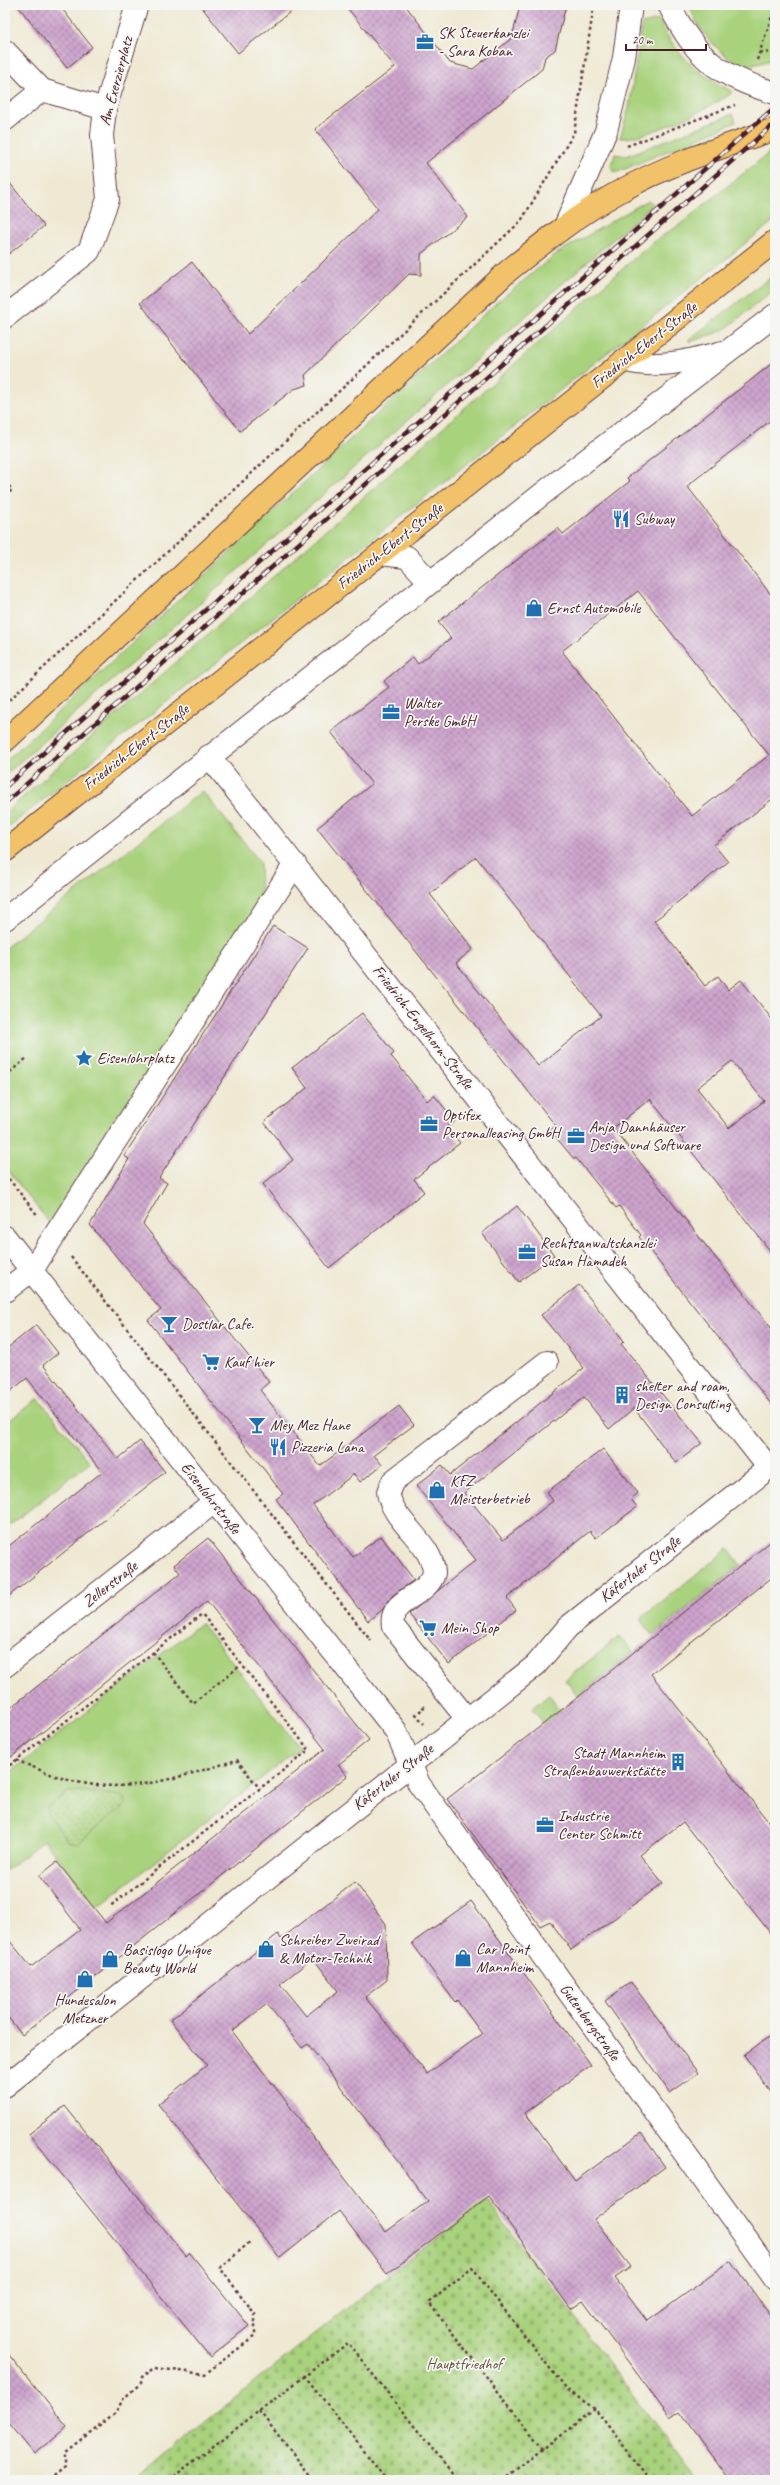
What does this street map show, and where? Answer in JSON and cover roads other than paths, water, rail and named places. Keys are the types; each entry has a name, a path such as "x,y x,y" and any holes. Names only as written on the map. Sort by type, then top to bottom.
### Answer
{"main road":[{"path":"5,740 502,277 566,224 617,192 687,160 775,128"},
{"name":"Friedrich-Ebert-Straße","path":"5,851 775,240"}],"street":[{"name":"Am Exerzierplatz","path":"5,317 89,251 108,199 102,135 105,109 137,5"},
{"path":"566,224 603,142 624,58 631,5"},
{"path":"669,5 680,25 700,53 720,70 748,85 775,93"},
{"path":"5,51 42,90 105,109"},
{"path":"5,120 42,90"},
{"path":"5,919 430,582 775,315"},
{"path":"624,360 644,365 660,365 731,349"},
{"path":"380,554 407,557 430,582"},
{"name":"Friedrich-Engelhorn-Straße","path":"209,756 772,1465"},
{"path":"5,1291 32,1270 295,864"},
{"name":"Eisenlohrstraße","path":"5,1237 396,1731 410,1764"},
{"path":"467,1719 393,1626 392,1620 397,1608 429,1584 434,1573 430,1558 393,1507 388,1492 393,1481 547,1362"},
{"name":"Käfertaler Straße","path":"8,2078 536,1665 568,1627 772,1465"},
{"name":"Zellerstraße","path":"5,1666 214,1502"},
{"name":"Gutenbergstraße","path":"410,1764 419,1784 775,2279"}],"railway":[{"path":"5,787 775,107"},
{"path":"5,803 775,123"}],"place":[{"name":"SK Steuerkanzlei - Sara Koban","path":"425,42"},
{"name":"Subway","path":"621,519"},
{"name":"Ernst Automobile","path":"534,608"},
{"name":"Walter Perske GmbH","path":"391,712"},
{"name":"Eisenlohrplatz","path":"84,1058"},
{"name":"Optifex Personalleasing GmbH","path":"429,1124"},
{"name":"Anja Dannhäuser Design und Software","path":"576,1136"},
{"name":"Rechtsanwaltskanzlei Susan Hamadeh","path":"527,1252"},
{"name":"Dostlar Cafe.","path":"169,1324"},
{"name":"Kauf hier","path":"211,1362"},
{"name":"shelter and roam, Design Consulting","path":"622,1395"},
{"name":"Mey Mez Hane","path":"257,1425"},
{"name":"Pizzeria Lana","path":"278,1447"},
{"name":"KFZ Meisterbetrieb","path":"437,1490"},
{"name":"Mein Shop","path":"428,1628"},
{"name":"Stadt Mannheim Straßenbauwerkstätte","path":"678,1762"},
{"name":"Industrie Center Schmitt","path":"545,1825"},
{"name":"Schreiber Zweirad & Motor-Technik","path":"266,1949"},
{"name":"Car Point Mannheim","path":"463,1958"},
{"name":"Basislogo Unique Beauty World","path":"110,1959"},
{"name":"Hundesalon Metzner","path":"85,1979"}],"park label":[{"name":"Hauptfriedhof","path":"464,2364"}]}
